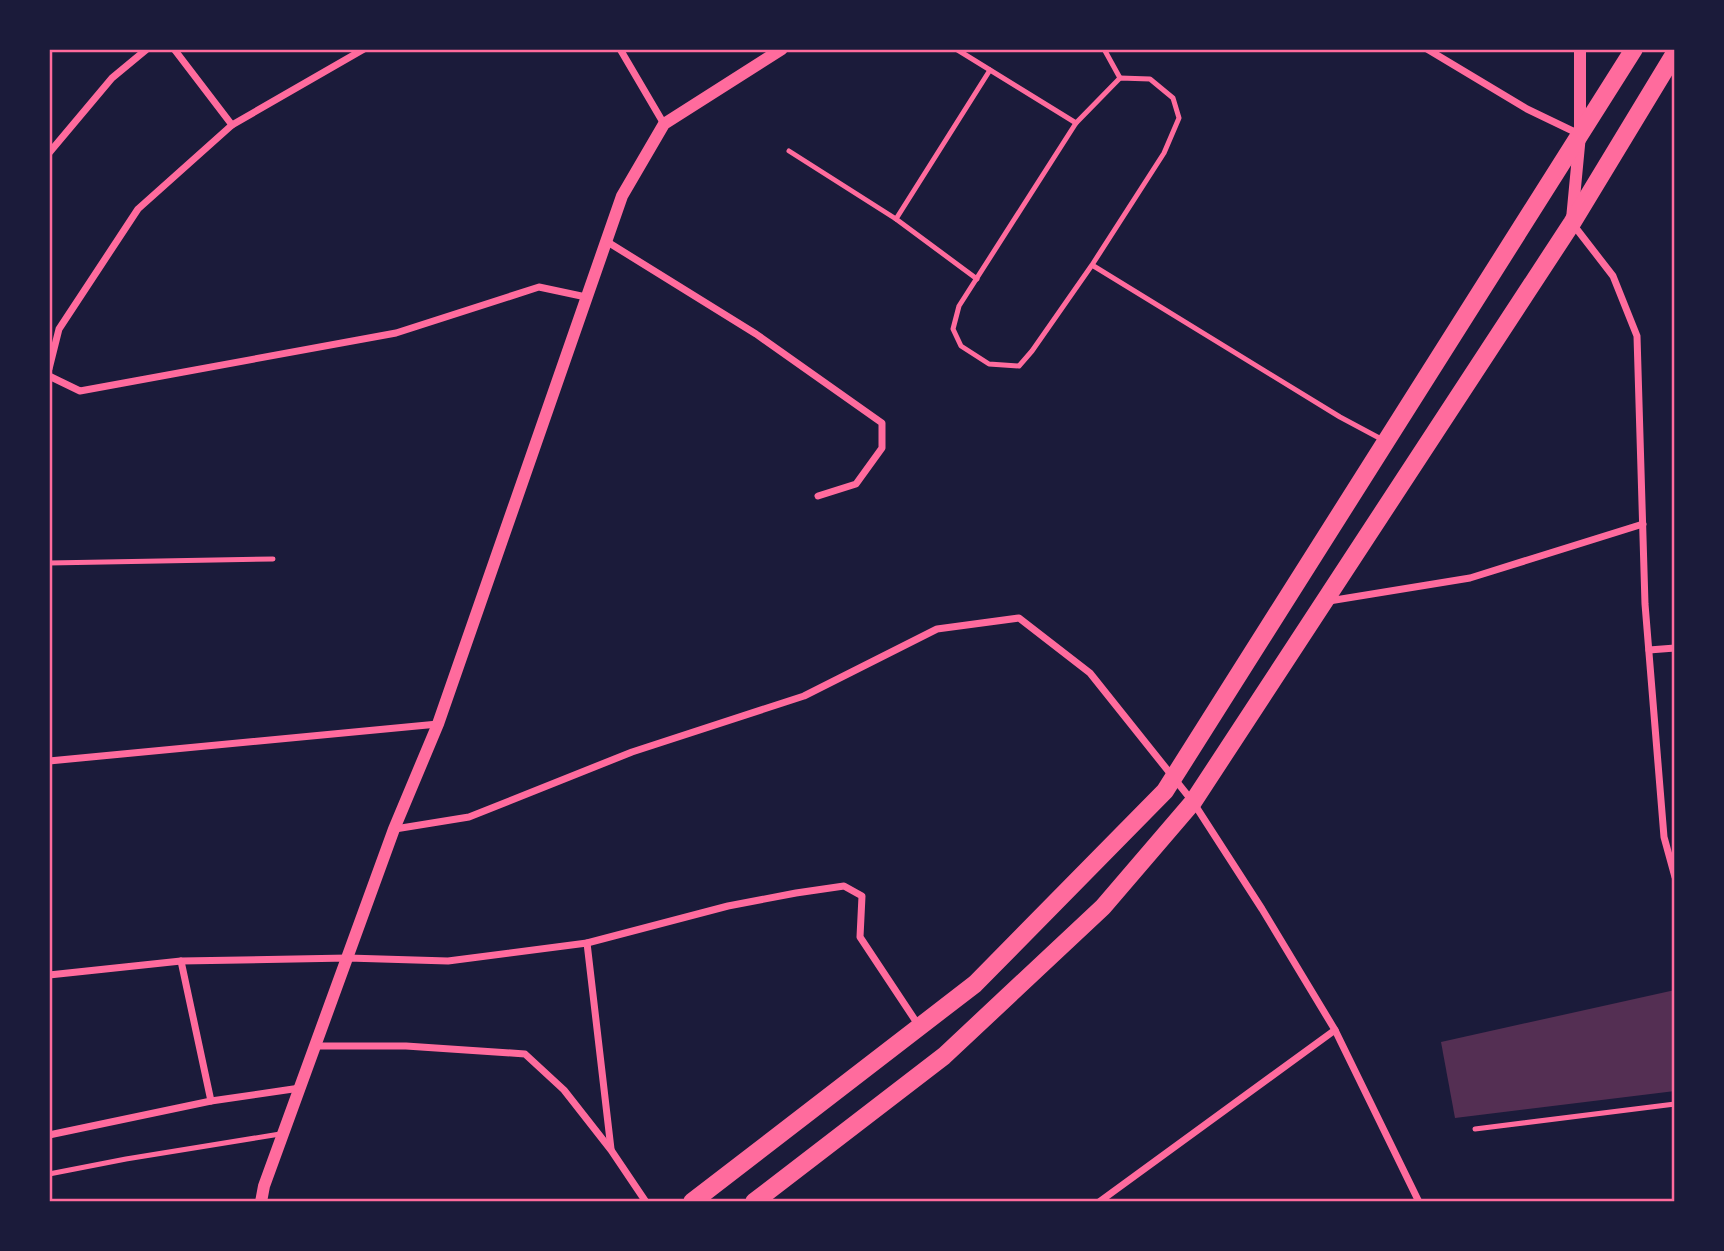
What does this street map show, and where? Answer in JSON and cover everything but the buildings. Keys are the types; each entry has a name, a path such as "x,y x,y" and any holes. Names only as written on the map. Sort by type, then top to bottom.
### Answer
{"main road":[{"path":"692,1202 975,984 1165,791 1634,49"},
{"path":"754,1202 944,1056 1103,907 1193,802 1572,223 1675,53"}],"street":[{"path":"49,153 112,78 147,49"},
{"path":"174,49 232,125"},
{"path":"49,369 59,329 138,209 232,125 364,49"},
{"path":"620,49 664,124"},
{"path":"261,1202 264,1186 394,829 438,724 622,196 664,124 782,49"},
{"path":"1427,49 1527,109 1580,135"},
{"path":"1580,49 1580,135 1572,223 1613,276 1637,336 1649,650 1664,837 1675,877"},
{"path":"606,241 756,334 882,423 882,448 856,484 818,496"},
{"path":"49,376 80,391 396,333 539,287 586,297"},
{"path":"1325,602 1470,578 1643,524"},
{"path":"394,829 469,817 632,752 804,696 937,629 1019,618 1090,673 1193,802 1335,1030 1419,1202"},
{"path":"1649,650 1675,648"},
{"path":"49,761 438,724"},
{"path":"49,975 181,961 348,958 448,961 587,943 729,906 844,886 862,896 860,937 919,1027"},
{"path":"587,943 611,1150"},
{"path":"181,961 211,1101"},
{"path":"1099,1202 1335,1030"},
{"path":"315,1046 407,1046 525,1054 564,1090 611,1150 646,1202"},
{"path":"49,1135 211,1101 301,1088"}],"lane":[{"path":"956,49 1076,123"},
{"path":"1104,49 1120,78"},
{"path":"896,219 990,70"},
{"path":"1120,78 1150,79 1173,98 1179,118 1164,153 1092,265 1032,351 1019,366 989,364 961,346 953,329 959,306 1076,123 1120,78"},
{"path":"789,150 896,219 977,279"},
{"path":"1092,265 1340,417 1386,441"},
{"path":"49,563 273,559"},
{"path":"1475,1129 1675,1104"},
{"path":"49,1174 284,1133"}]}
